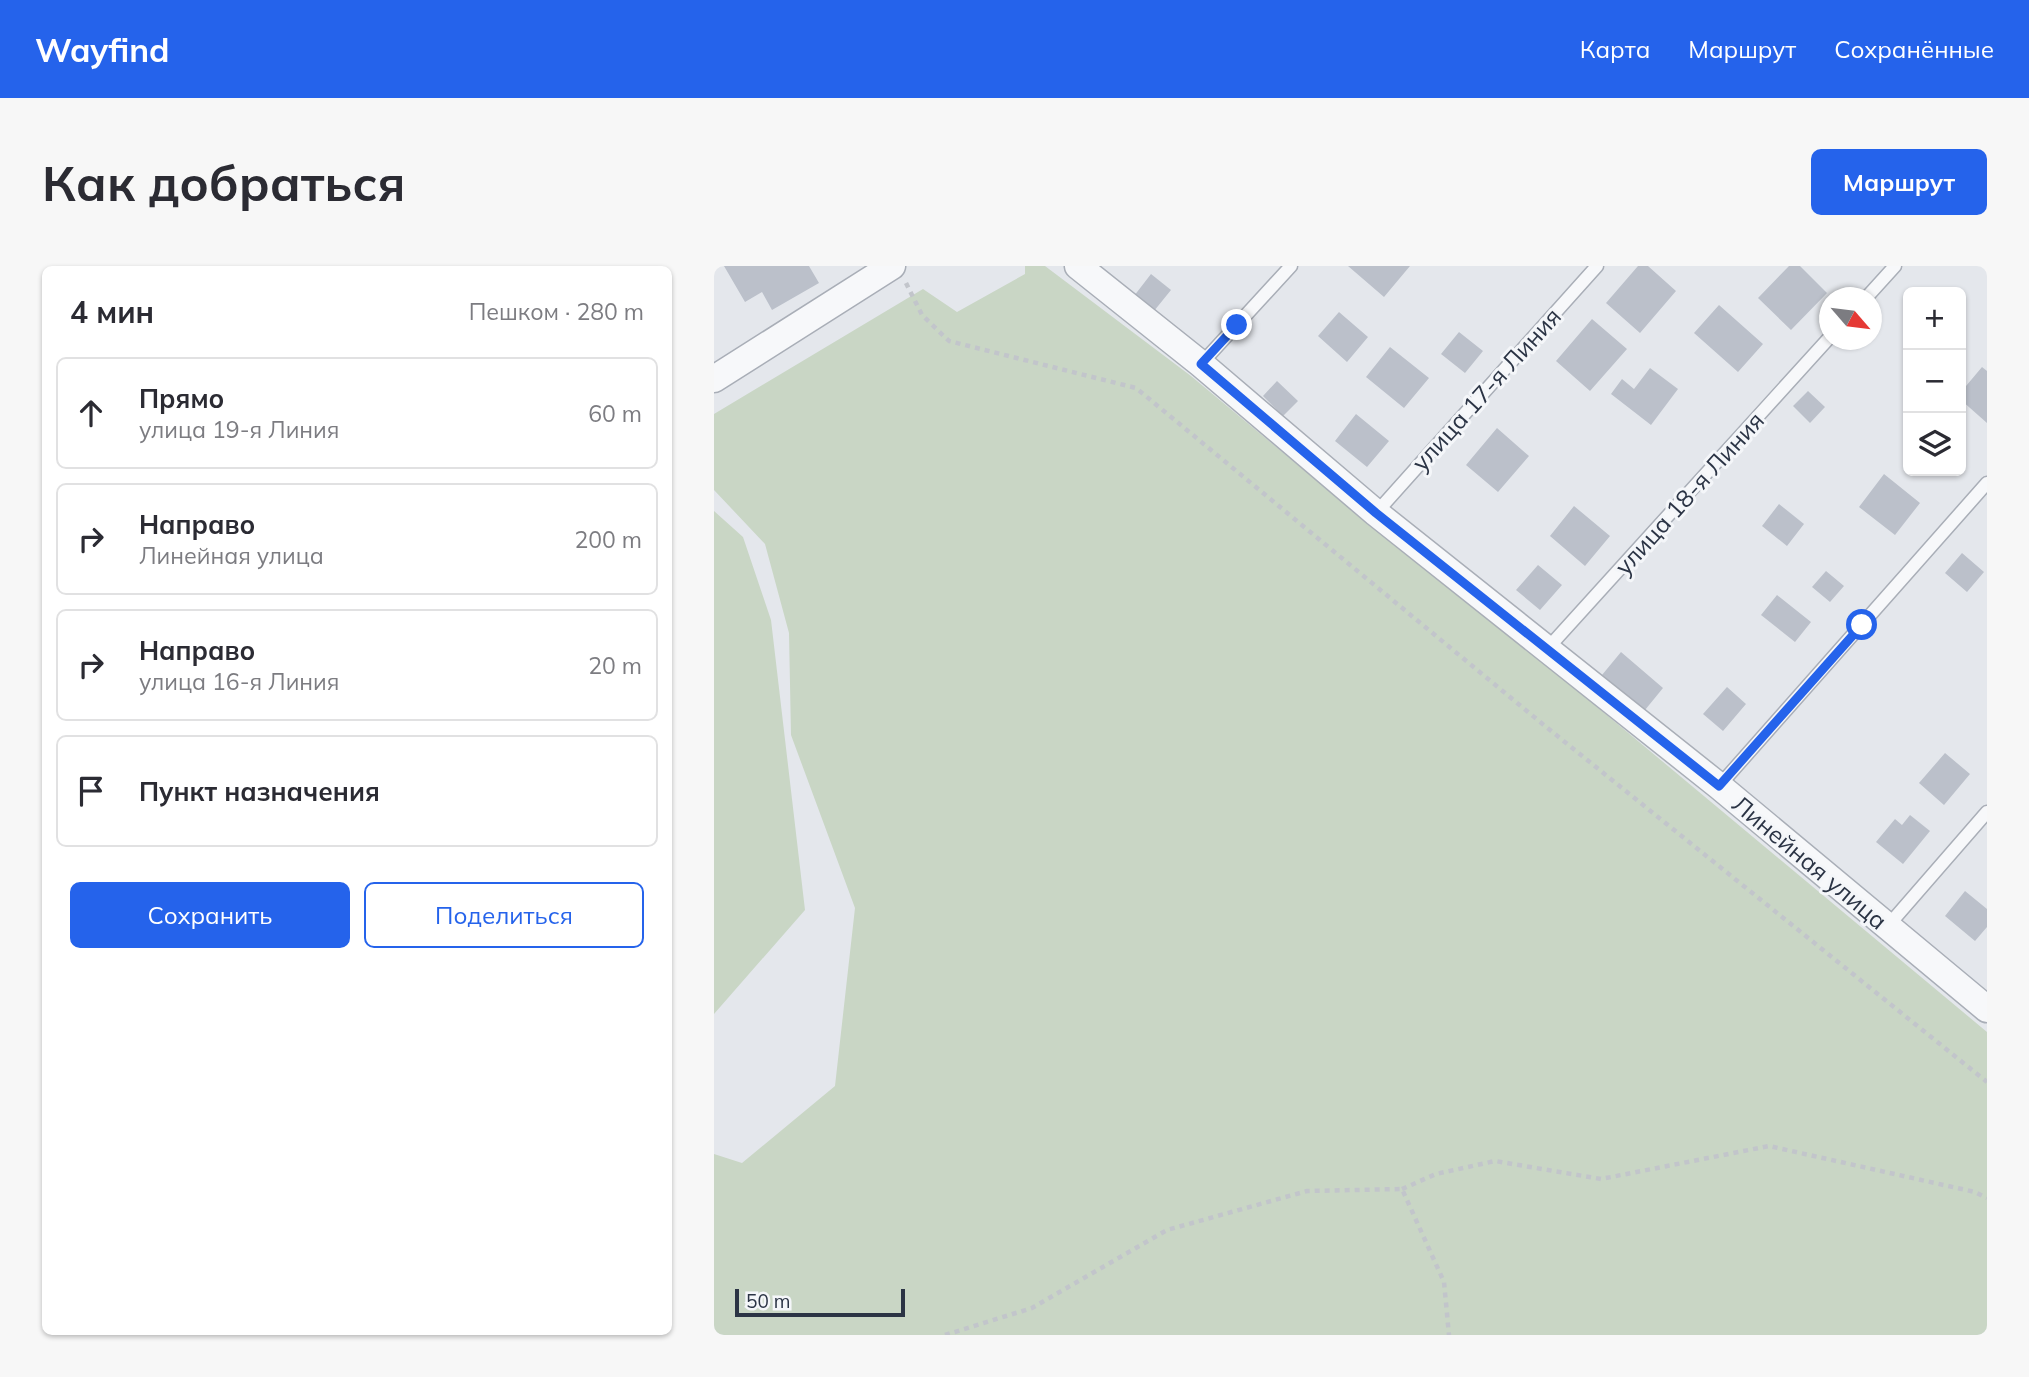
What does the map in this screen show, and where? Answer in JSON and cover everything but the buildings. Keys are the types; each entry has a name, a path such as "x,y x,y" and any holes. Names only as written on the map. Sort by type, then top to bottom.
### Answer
{"street":[{"name":"Линейная улица","path":"1077,266 1201,364 1376,513 1719,786 1987,1009"},
{"path":"714,379 898,272"}],"lane":[{"path":"1201,364 1292,266"},
{"name":"улица 17-я Линия","path":"1376,513 1597,266"},
{"path":"1876,287 1895,266"},
{"name":"улица 18-я Линия","path":"1548,648 1819,349"},
{"path":"1719,786 1987,484"},
{"path":"1888,927 1987,811"}],"path":[{"path":"898,272 922,315 949,341 1136,388 1556,735 1987,1082"},
{"path":"945,1335 1032,1308 1167,1230 1307,1191 1402,1189 1436,1174 1494,1161 1601,1179 1769,1146 1975,1192 1987,1198"},
{"path":"1402,1189 1444,1282 1449,1335"}],"green space":[{"path":"1025,266 1045,266 1191,376 1388,540 1536,656 1987,1032 1987,1335 714,1335 714,1154 742,1163 835,1086 855,908 791,735 789,633 765,544 714,490 714,414 923,289 957,312 1025,274"},
{"path":"714,511 743,537 771,620 805,910 714,1014"}],"route":[{"path":"1237,325 1201,364 1376,513 1719,786 1862,625"}]}
